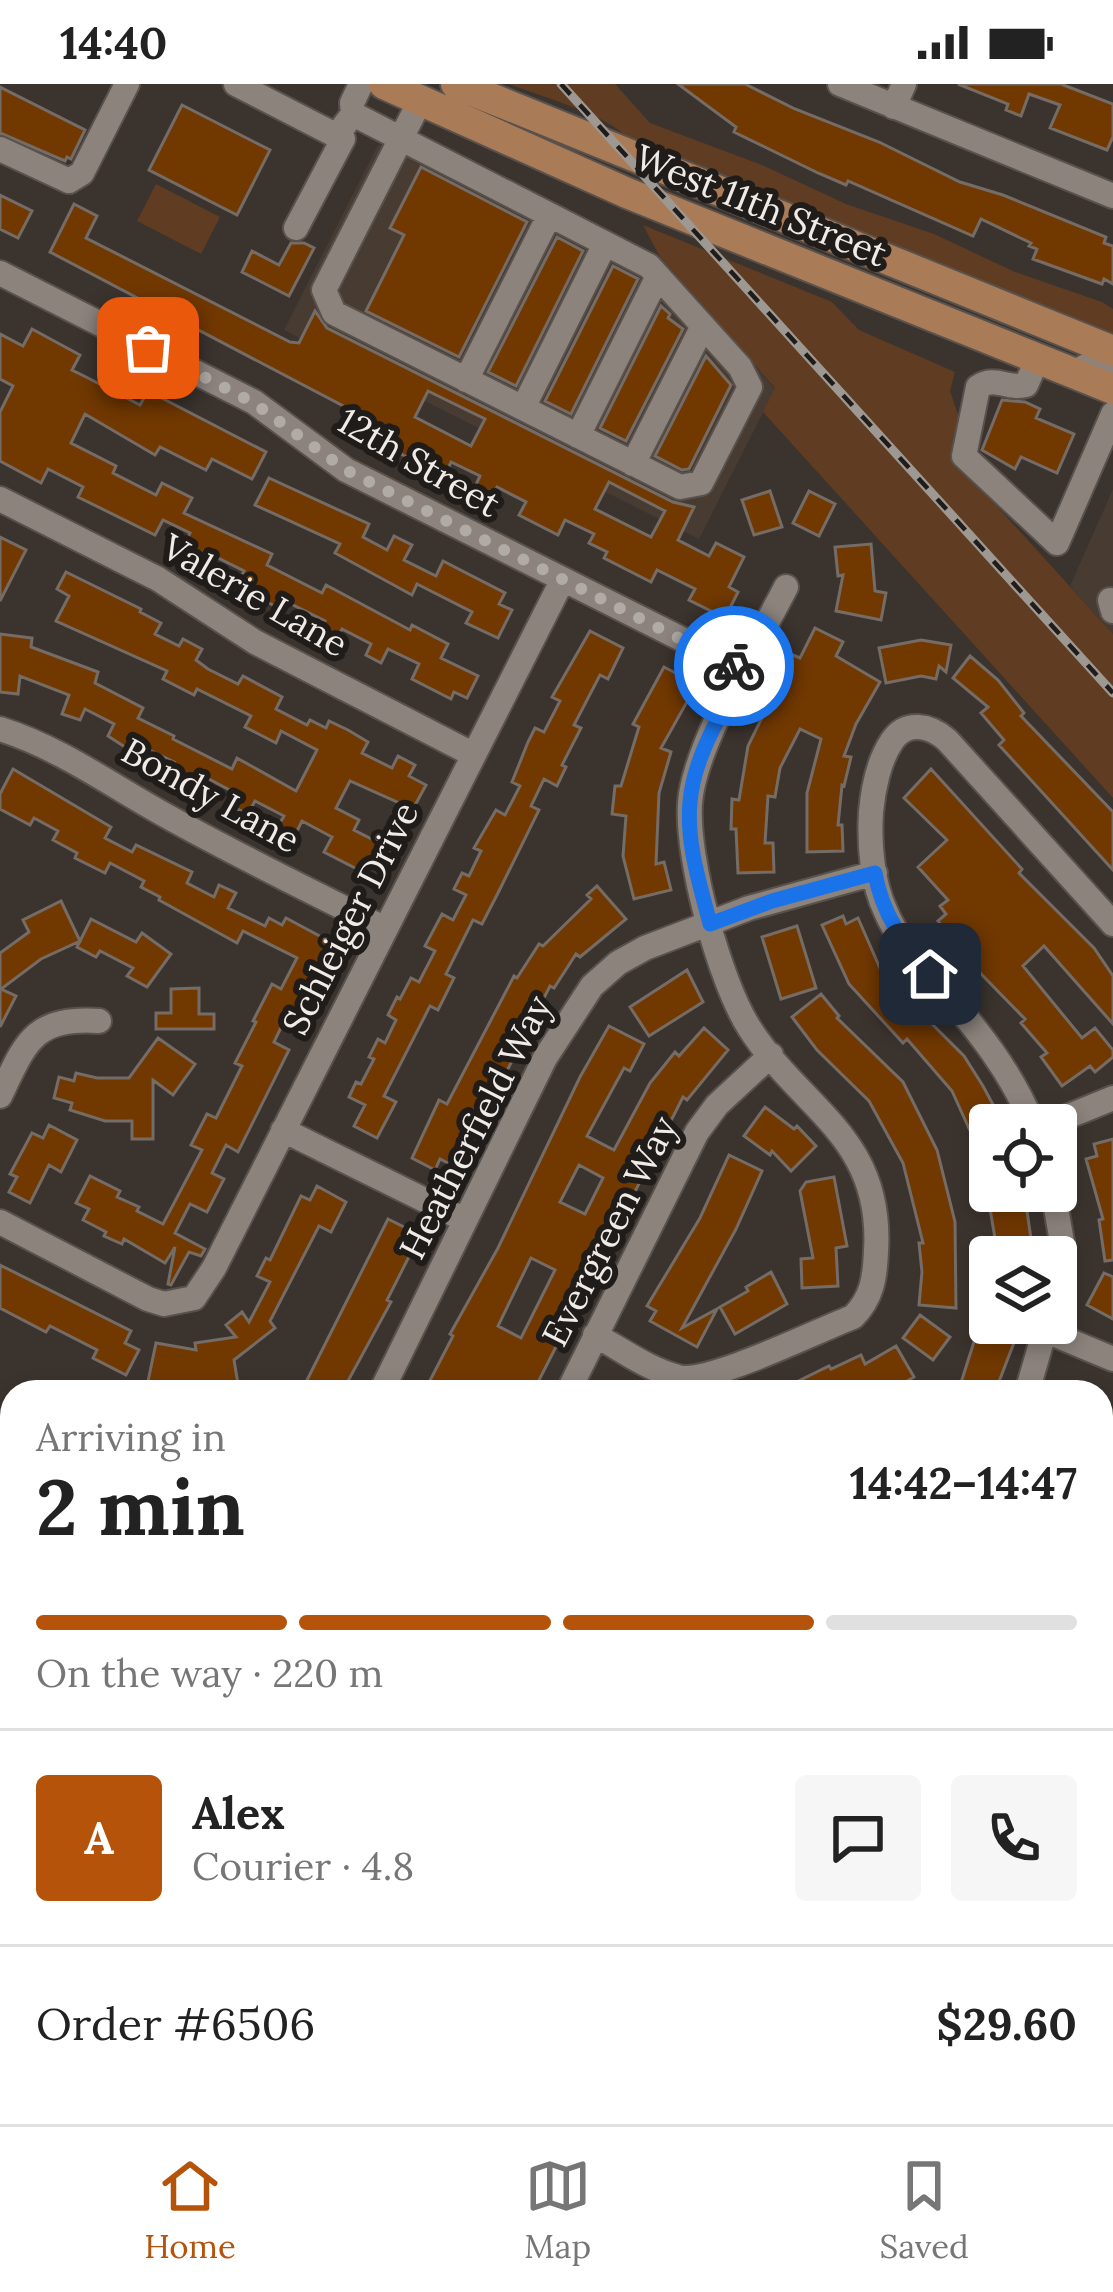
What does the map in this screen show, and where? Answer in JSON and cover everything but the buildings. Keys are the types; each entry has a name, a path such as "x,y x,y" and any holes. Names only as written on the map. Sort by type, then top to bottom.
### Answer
{"main road":[{"name":"West 11th Street","path":"384,84 627,193 1113,389"},
{"name":"West 11th Street","path":"455,84 1113,351"}],"street":[{"path":"0,149 69,181 82,173 127,84"},
{"path":"236,84 344,139 296,228"},
{"path":"337,135 353,114 352,103 361,84"},
{"path":"840,84 899,96 1113,196"},
{"path":"353,114 399,140 649,266 740,367 750,386 701,483 680,488 334,313 324,290 399,140 420,101"},
{"path":"466,380 549,216"},
{"path":"523,408 605,244"},
{"name":"12th Street","path":"0,273 254,403 346,470 743,670"},
{"path":"578,436 658,276"},
{"path":"634,464 703,326"},
{"path":"1038,358 1026,385 995,381 978,387 964,456 1057,543 1104,462 1113,414"},
{"path":"1073,373 1086,366 1113,372"},
{"name":"Valerie Lane","path":"0,499 158,579 255,642 474,755"},
{"name":"Schleiger Drive","path":"0,1222 164,1304 194,1298 562,581"},
{"path":"595,1335 682,1379 711,1377 853,1317 870,1294 877,1244 869,1186 832,1120 750,1029 710,924 691,845 690,801 699,761 786,587"},
{"path":"1024,1104 986,1040 902,941 886,914 875,873 872,795 888,746 899,731 913,726 935,730 1113,924"},
{"name":"Bondy Lane","path":"0,729 80,763 162,814 385,929"},
{"name":"Heatherfield Way","path":"388,1380 571,1013 592,986 618,963 676,937 779,899 875,873"},
{"path":"0,1096 34,1034 67,1019 99,1021"},
{"name":"Evergreen Way","path":"574,1380 697,1132 717,1105 771,1055"},
{"path":"1077,1113 1113,1098"},
{"path":"284,1130 465,1220"},
{"path":"1077,1342 1113,1359"},
{"path":"1031,1380 1042,1344"}],"shaded area":[{"path":"509,84 615,84 650,123 762,165 846,204 934,234 1015,272 1102,302 1113,309 1113,335 629,139 590,114"},
{"path":"423,140 660,257 775,389 699,539 284,330 378,145"},
{"path":"156,184 220,217 201,254 137,221"},
{"path":"643,225 832,302 859,330 955,372 950,391 963,429 958,463 1113,634 1113,798 763,412 775,388 660,257"},
{"path":"1113,489 1113,634 1070,586"}],"railway":[{"path":"561,84 1113,693"}],"way so far":[{"path":"148,348 254,403 346,470 734,666"}],"route":[{"path":"734,666 743,670 699,761 690,801 691,845 710,924 748,908 875,873 886,914 930,974"}]}
